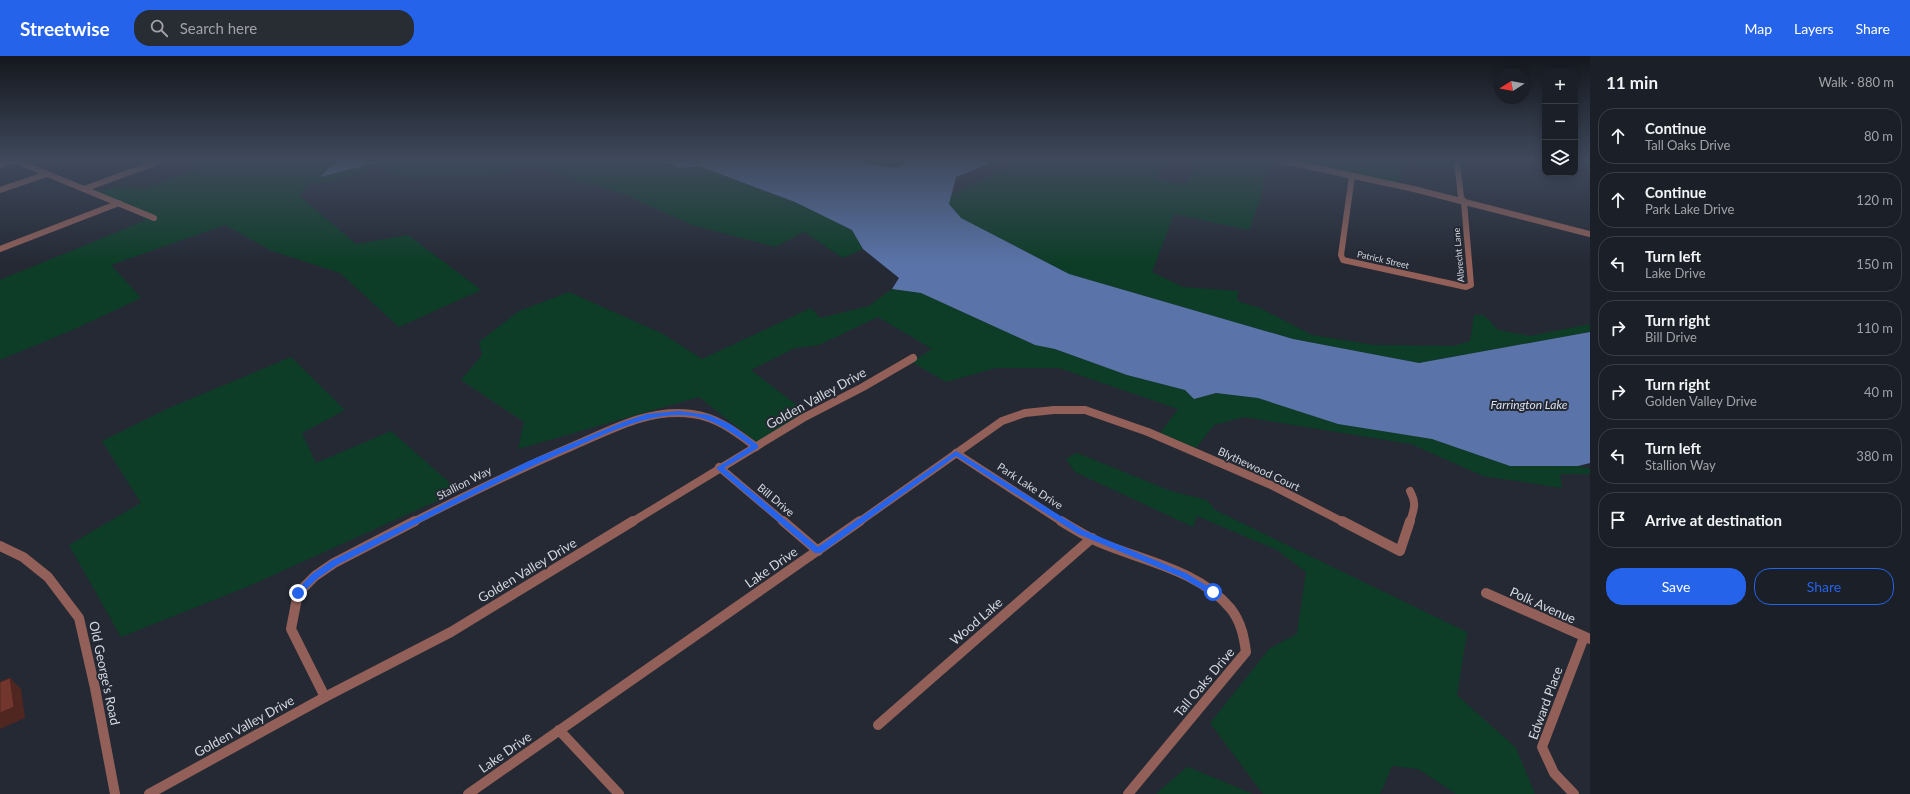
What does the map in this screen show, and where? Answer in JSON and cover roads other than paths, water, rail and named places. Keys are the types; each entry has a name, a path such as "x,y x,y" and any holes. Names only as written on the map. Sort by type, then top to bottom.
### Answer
{"street":[{"path":"100,195 154,218"},
{"name":"Patrick Street","path":"1349,195 1341,255 1343,260 1455,286"},
{"path":"1436,195 1590,234"},
{"name":"Albrecht Lane","path":"1455,286 1471,286 1464,202 1461,195"},
{"path":"0,249 119,203"},
{"name":"Golden Valley Drive","path":"149,794 325,697 451,632 803,418 863,387 913,358"},
{"name":"Lake Drive","path":"468,794 818,551 1002,421 1025,413 1054,410 1085,410 1105,417"},
{"name":"Stallion Way","path":"325,697 291,629 298,593 315,576 334,563 531,463 625,423 647,416 679,413 707,416 728,426 756,446"},
{"name":"Blythewood Court","path":"1105,417 1148,432 1271,484 1400,551 1415,506 1415,501 1410,491"},
{"name":"Park Lake Drive","path":"956,453 1092,538"},
{"name":"Bill Drive","path":"719,468 818,551"},
{"name":"Wood Lake","path":"878,725 1092,538"},
{"name":"Tall Oaks Drive","path":"1092,538 1184,575 1213,592 1231,609 1242,628 1246,652 1128,794"},
{"name":"Old George's Road","path":"0,546 23,557 48,577 79,618 95,688 115,794"},
{"name":"Polk Avenue","path":"1486,593 1587,638"},
{"name":"Edward Place","path":"1574,794 1554,773 1542,747 1587,638"},
{"path":"559,730 619,794"}],"water":[{"name":"Farrington Lake","path":"778,195 951,195 949,204 961,218 1069,274 1293,339 1419,363 1590,332 1590,463 1578,466 1510,466 1432,439 1338,424 1258,398 1216,393 1194,399 1185,390 1127,375 1055,349 1035,345 921,293 892,289 899,278 863,249 852,230 795,202"}]}
